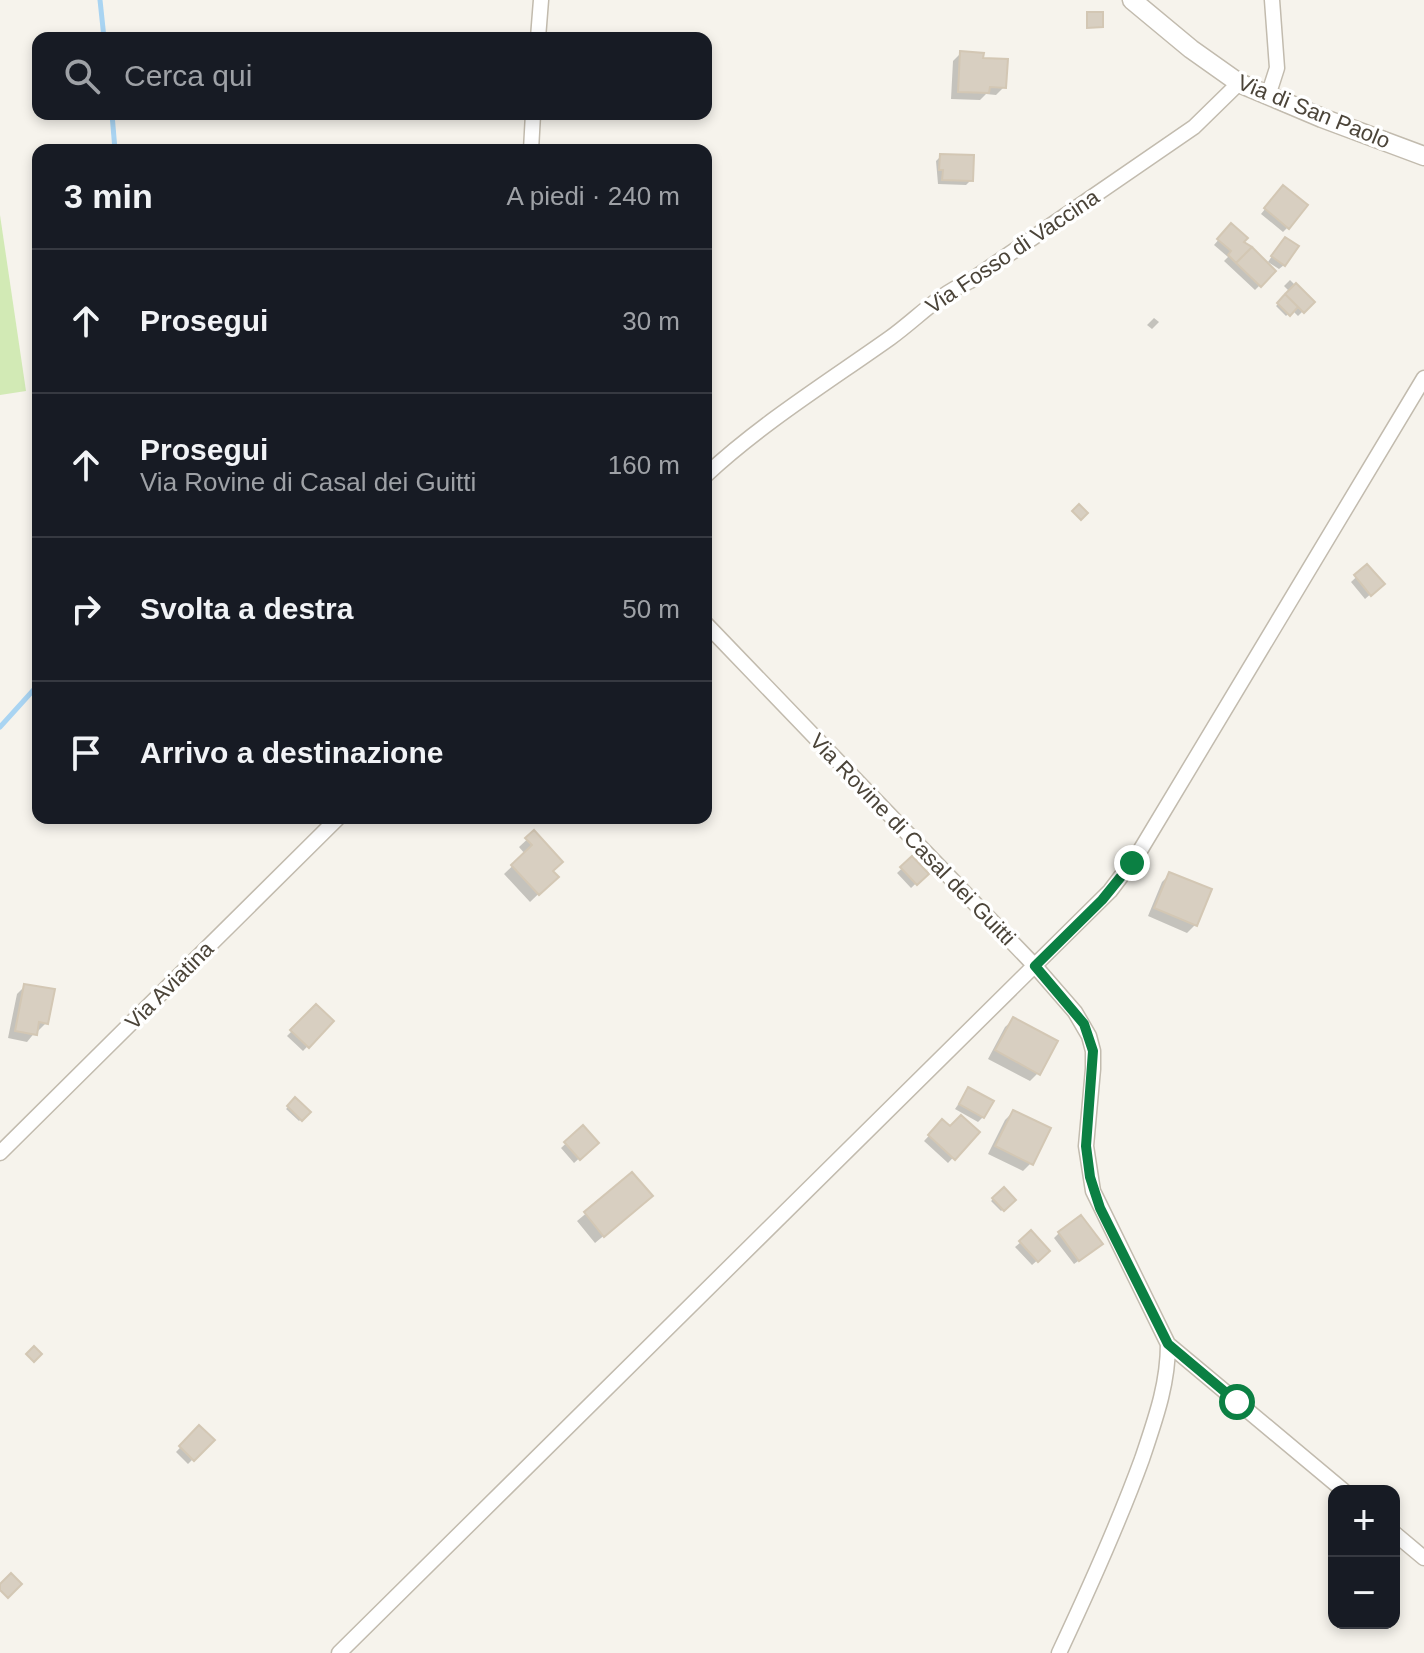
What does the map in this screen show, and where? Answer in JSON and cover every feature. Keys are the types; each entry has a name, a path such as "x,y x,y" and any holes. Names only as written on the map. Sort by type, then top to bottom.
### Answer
{"street":[{"path":"538,32 541,0"},
{"name":"Via di San Paolo","path":"1132,0 1191,49 1239,83 1424,156"},
{"path":"1268,96 1277,68 1272,0"},
{"name":"Via Fosso di Vaccina","path":"712,470 752,435 894,335 946,292 970,281 1194,127 1239,83"},
{"path":"531,144 533,120"},
{"path":"339,1653 1102,900 1138,854 1424,378"},
{"name":"Via Rovine di Casal dei Guitti","path":"712,630 1035,966 1075,1012 1089,1036 1093,1069 1086,1146 1093,1191 1168,1344"},
{"name":"Via Aviatina","path":"0,1153 332,824"},
{"path":"1168,1344 1337,1485"},
{"path":"1059,1653 1121,1517 1163,1394 1168,1344"},
{"path":"1400,1538 1424,1558"}],"green space":[{"path":"0,215 26,391 0,395"}],"building":[{"path":"1087,12 1103,12 1103,27 1087,28"},
{"path":"960,51 984,53 983,58 1008,59 1006,88 990,87 989,93 958,92"},
{"path":"940,154 974,155 973,181 942,180"},
{"path":"1283,185 1308,205 1289,229 1264,208"},
{"path":"1231,223 1248,238 1244,242 1252,247 1236,263 1228,255 1231,251 1217,239"},
{"path":"1285,237 1299,246 1285,266 1271,256"},
{"path":"1252,247 1276,271 1261,287 1236,263"},
{"path":"1296,283 1315,302 1304,313 1285,294"},
{"path":"1285,294 1298,307 1290,316 1277,303"},
{"path":"1079,504 1088,513 1081,520 1072,511"},
{"path":"1367,564 1385,584 1371,596 1354,575"},
{"path":"534,830 563,862 553,871 559,877 539,895 511,865 532,845 525,838"},
{"path":"912,856 929,874 917,885 900,867"},
{"path":"1169,872 1212,889 1197,926 1154,908"},
{"path":"24,984 55,989 48,1024 39,1022 37,1035 15,1031"},
{"path":"316,1004 334,1021 309,1048 290,1030"},
{"path":"1013,1017 1058,1041 1040,1075 995,1050"},
{"path":"968,1087 994,1101 984,1118 959,1104"},
{"path":"295,1097 311,1112 302,1121 287,1106"},
{"path":"1013,1110 1051,1128 1033,1165 995,1146"},
{"path":"961,1115 980,1132 955,1160 928,1135 942,1119 950,1126"},
{"path":"583,1125 599,1143 580,1160 564,1142"},
{"path":"632,1172 653,1196 604,1237 584,1212"},
{"path":"1004,1187 1016,1200 1004,1211 992,1198"},
{"path":"1081,1215 1103,1244 1079,1261 1058,1232"},
{"path":"1031,1230 1050,1251 1038,1262 1019,1241"},
{"path":"34,1346 42,1354 34,1362 26,1354"},
{"path":"199,1425 215,1440 194,1461 179,1446"},
{"path":"11,1573 22,1584 8,1598 0,1590 0,1584"}],"waterway":[{"path":"100,0 103,32"},
{"path":"112,120 114,144"},
{"path":"0,727 32,692"}],"route":[{"path":"1132,863 1102,900 1035,966 1064,998 1084,1024 1089,1036 1093,1069 1086,1146 1093,1191 1100,1208 1168,1344 1237,1402"}]}
